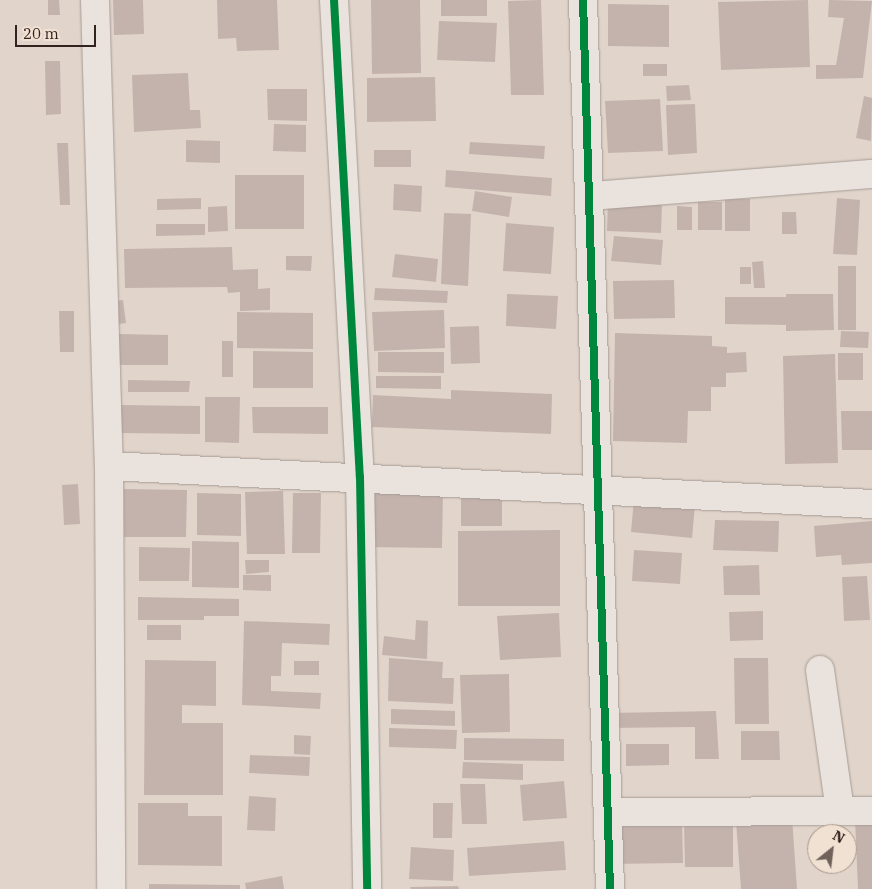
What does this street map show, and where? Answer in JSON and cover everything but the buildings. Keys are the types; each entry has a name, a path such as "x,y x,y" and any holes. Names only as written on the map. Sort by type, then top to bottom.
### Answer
{"street":[{"path":"95,0 109,466 110,889"},
{"path":"334,0 360,477 367,889"},
{"path":"583,0 591,196 610,889"},
{"path":"591,196 872,174"},
{"path":"109,466 872,504"},
{"path":"820,670 840,811"},
{"path":"608,812 872,811"}],"cycle path":[{"path":"334,0 360,477 367,889"},
{"path":"583,0 610,889"}]}
